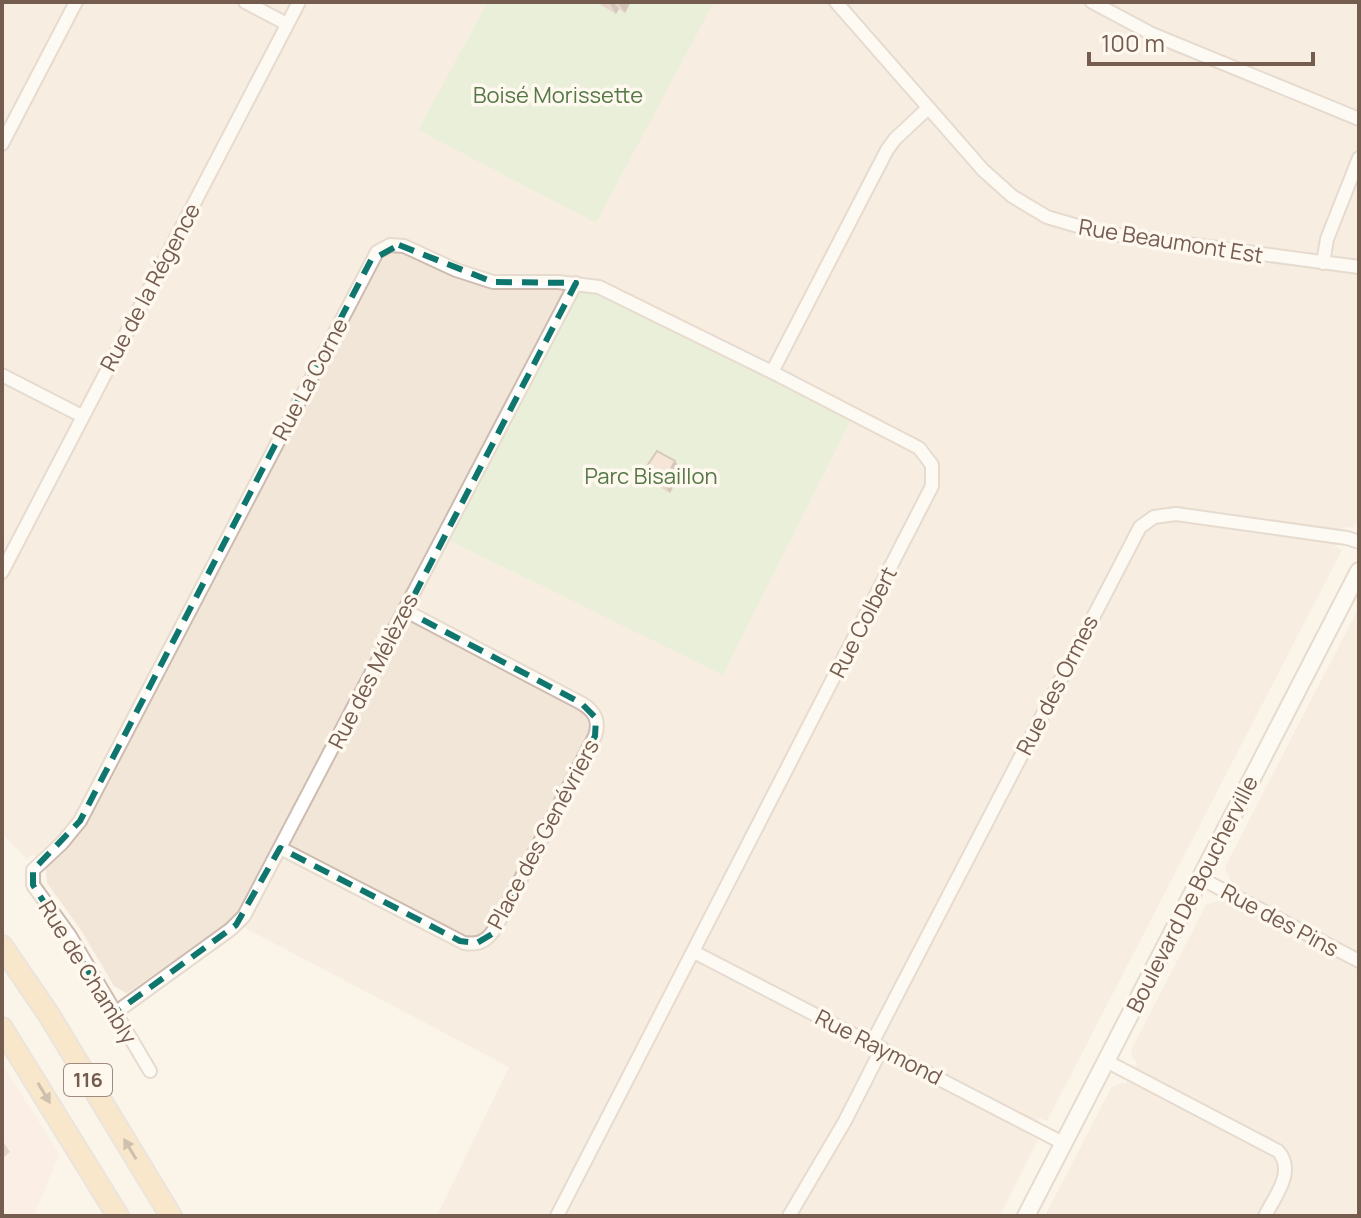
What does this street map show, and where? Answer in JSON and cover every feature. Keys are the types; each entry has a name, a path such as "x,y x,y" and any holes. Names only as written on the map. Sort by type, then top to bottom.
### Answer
{"main road":[{"name":"116","path":"2,946 57,1028 171,1216"},
{"name":"116","path":"2,1028 118,1216"}],"street":[{"path":"2,144 76,2"},
{"path":"245,2 287,24"},
{"name":"Rue de la Régence","path":"2,572 299,2"},
{"name":"Rue Beaumont Est","path":"836,2 927,109 1003,189 1060,222 1120,236 1359,267"},
{"path":"1092,2 1152,34 1359,119"},
{"path":"772,372 887,150 927,109"},
{"path":"1323,263 1327,239 1359,158"},
{"name":"Rue La Corne","path":"33,872 80,821 377,252 390,245 404,246 456,270 493,282 576,283 599,287 772,372"},
{"name":"Rue des Mélèzes","path":"115,1013 236,925 247,911 576,283"},
{"name":"Rue Colbert","path":"557,1216 933,481 930,460 919,448 772,372"},
{"path":"2,375 82,416"},
{"name":"Rue des Ormes","path":"789,1216 845,1121 877,1045 1140,527 1154,517 1176,514 1359,542"},
{"name":"Boulevard De Boucherville","path":"1026,1216 1359,571"},
{"name":"Place des Genévriers","path":"280,848 464,943 486,940 498,923 595,736 596,718 592,710 581,703 406,611"},
{"name":"Rue de Chambly","path":"33,872 33,885 70,936 150,1071"},
{"name":"Rue des Pins","path":"1200,878 1359,961"},
{"name":"Rue Raymond","path":"694,952 1063,1143"},
{"path":"1106,1061 1278,1151 1285,1161 1286,1174 1265,1216"}],"highlighted area":[{"path":"399,245 493,282 576,283 406,611 581,703 596,718 595,736 492,934 477,943 460,941 280,848 236,925 115,1013 33,885 33,870 80,821 371,260"}],"shaded area":[{"path":"2,2 1359,2 1359,517 1353,528 1344,527 1335,546 1342,550 1047,1121 1039,1118 1030,1136 1038,1140 1000,1216 437,1216 509,1067 230,920 129,992 114,986 81,930 47,883 46,870 33,854 27,859 2,834"},
{"path":"1359,607 1359,1216 1045,1216 1111,1088 1126,1083 1137,1063 1131,1056 1132,1048 1206,905 1220,900 1230,880 1225,867"},
{"path":"2,1064 59,1154 34,1216 2,1216"}],"green space":[{"name":"Boisé Morissette","path":"482,2 714,2 596,223 418,130 486,5"},
{"name":"Parc Bisaillon","path":"576,283 854,414 723,675 441,536"}],"building":[{"path":"657,451 675,461 663,483 643,472"}]}
